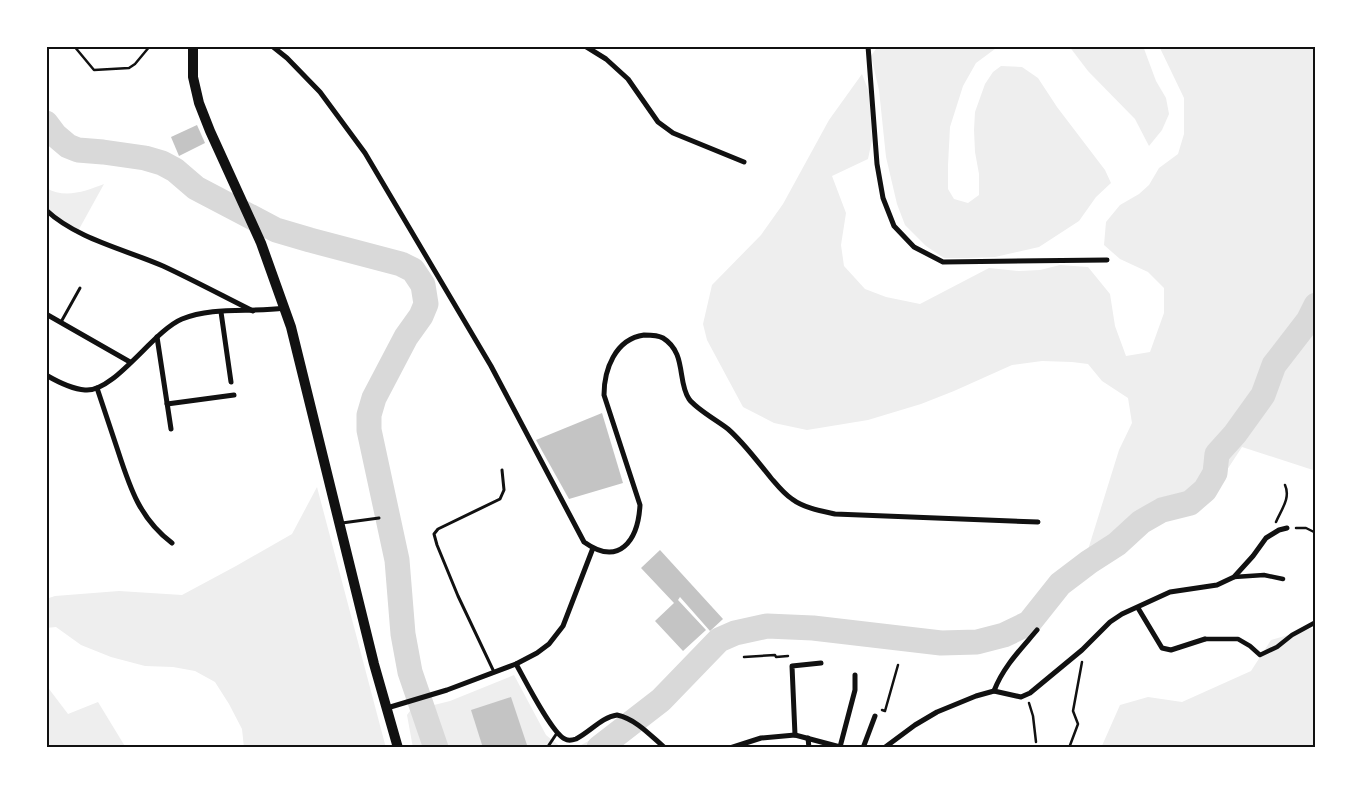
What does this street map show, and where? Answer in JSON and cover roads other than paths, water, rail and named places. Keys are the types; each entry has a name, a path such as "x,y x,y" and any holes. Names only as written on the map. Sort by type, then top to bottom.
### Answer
{"main road":[{"path":"193,46 193,76 199,103 260,243 291,327 339,524 398,748"}],"street":[{"path":"272,46 287,58 320,92 365,154 491,366 584,542 592,548 608,553 623,548 636,531 639,521 640,506 604,395 604,381 614,355 624,344 636,336 650,335 662,338 676,351 686,392 693,404 729,430 749,450 780,489 804,506 835,514 1038,522"},
{"path":"585,46 606,60 628,79 658,122 674,133 744,162"},
{"path":"868,46 876,164 883,198 894,226 914,247 943,262 1107,260"},
{"path":"46,210 56,219 80,232 164,267 253,311"},
{"path":"46,375 61,384 73,388 86,391 97,388 108,382 157,337 180,319 197,314 284,308"},
{"path":"221,312 230,382"},
{"path":"46,314 130,362"},
{"path":"157,337 171,429"},
{"path":"97,388 129,486 137,503 158,531 172,543"},
{"path":"167,404 234,394"},
{"path":"1234,577 1266,538 1287,528"},
{"path":"386,708 447,690 516,664 549,644 563,626 592,548"},
{"path":"884,748 915,725 937,712 976,696 994,690 1011,696 1021,697 1036,689 1082,650 1110,622 1153,599 1170,592 1217,585 1234,577 1264,575 1282,578"},
{"path":"1138,608 1162,648 1171,650 1205,639 1238,639 1260,655 1277,647 1292,635 1316,622"},
{"path":"994,690 997,682 1012,660 1037,630"},
{"path":"795,735 794,665 821,663"},
{"path":"516,664 557,733 564,739 576,739 613,716 626,718 641,727 665,748"},
{"path":"730,748 762,738 795,735 809,743 842,747 855,690 855,675"},
{"path":"863,748 874,716"}],"lane":[{"path":"61,322 80,288"},
{"path":"494,672 458,596 434,534 438,529 500,499 504,490 502,470"},
{"path":"339,524 379,518"},
{"path":"548,748 557,733"}],"waterway":[{"path":"46,123 55,135 68,146 78,150 145,158 162,163 175,170 196,188 276,230 401,264 413,270 423,285 426,304 421,316 406,337 374,398 369,415 369,430 397,560 403,634 410,672 436,748"},
{"path":"599,748 661,700 719,640 735,633 767,626 813,628 941,643 977,642 1004,635 1029,623 1060,584 1117,544 1141,522 1162,510 1190,503 1205,490 1215,473 1217,454 1235,434 1263,395 1274,365 1308,321 1316,305"}]}
